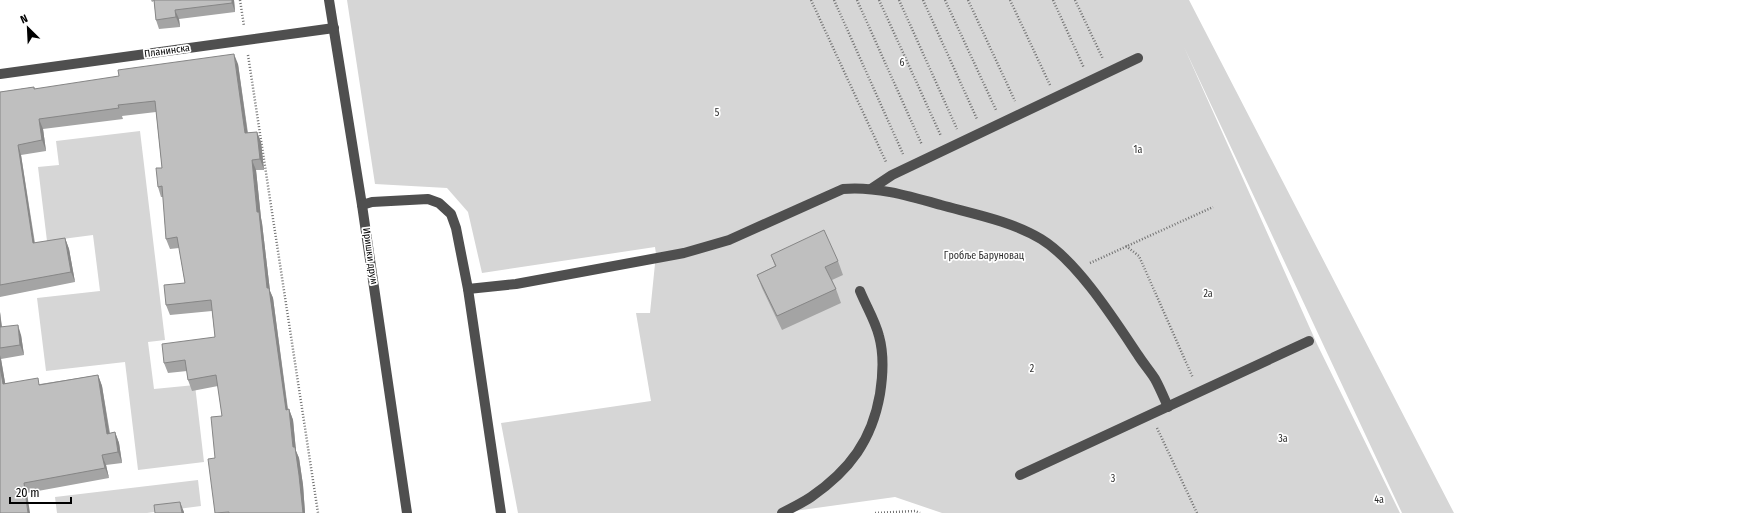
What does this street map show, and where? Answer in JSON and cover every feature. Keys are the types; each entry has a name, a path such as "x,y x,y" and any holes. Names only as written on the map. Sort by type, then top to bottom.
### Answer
{"street":[{"name":"Иришки друм","path":"330,0 362,205 407,513"},
{"name":"Планинска","path":"0,74 334,28"},
{"path":"871,189 892,175 1138,58"},
{"path":"468,289 516,284 684,254 729,240 843,188 856,187 871,189 980,215 1028,232 1052,248 1075,269 1110,314 1155,379 1168,407"},
{"path":"362,205 372,202 428,199 439,203 451,214 456,228 468,289 501,513"},
{"path":"782,513 811,498 849,464 862,447 871,427 878,402 882,378 882,357 879,336 860,291"},
{"path":"1020,475 1309,341"}],"path":[{"path":"240,0 318,513"},
{"path":"811,0 892,175"},
{"path":"834,0 909,167"},
{"path":"857,0 928,158"},
{"path":"879,0 947,149"},
{"path":"899,0 962,142"},
{"path":"923,0 983,132"},
{"path":"945,0 1002,123"},
{"path":"968,0 1022,114"},
{"path":"1010,0 1056,98"},
{"path":"1053,0 1090,81"},
{"path":"1075,0 1109,72"},
{"path":"1075,269 1213,207"},
{"path":"1126,246 1139,256 1199,392"},
{"path":"1151,415 1197,513"},
{"path":"875,513 915,511 920,513"}],"green space":[{"name":"Гробље Баруновац","path":"347,0 1189,0 1454,513 1402,513 1184,47 1317,344 1400,513 942,513 895,497 780,513 518,513 501,423 651,401 636,313 650,313 656,254 655,247 482,273 468,212 447,188 375,184"},
{"path":"140,131 165,340 148,342 154,389 195,385 204,462 138,470 125,362 46,371 37,298 100,291 93,235 47,241 38,167 59,165 56,141"},
{"path":"198,480 201,506 147,513 57,513 55,497"}],"building":[{"path":"154,0 232,0 232,3 175,10 176,17 156,20"},
{"path":"234,54 245,133 257,132 260,159 252,160 257,212 259,212 267,288 269,288 286,410 289,409 293,447 295,447 303,513 215,513 208,459 215,458 211,417 222,416 216,375 188,380 185,360 164,363 162,344 215,337 211,300 166,305 164,285 185,283 177,237 166,239 162,186 158,187 156,168 162,168 155,101 118,105 119,108 39,119 42,140 18,145 33,243 65,238 71,272 0,285 0,92 34,87 34,89 119,76 118,70"},
{"path":"824,230 838,261 825,267 836,289 777,316 757,275 776,266 771,255"},
{"path":"18,325 20,345 0,348 0,327"},
{"path":"0,366 3,384 38,378 39,385 98,375 107,434 115,432 118,452 102,455 105,468 24,483 28,513 0,513"},
{"path":"180,502 182,513 155,513 154,505"}],"park label":[{"name":"6","path":"902,63"},
{"name":"5","path":"717,113"},
{"name":"1a","path":"1138,150"},
{"name":"2a","path":"1208,294"},
{"name":"2","path":"1032,369"},
{"name":"3a","path":"1283,439"},
{"name":"3","path":"1113,479"},
{"name":"4a","path":"1379,500"}]}
